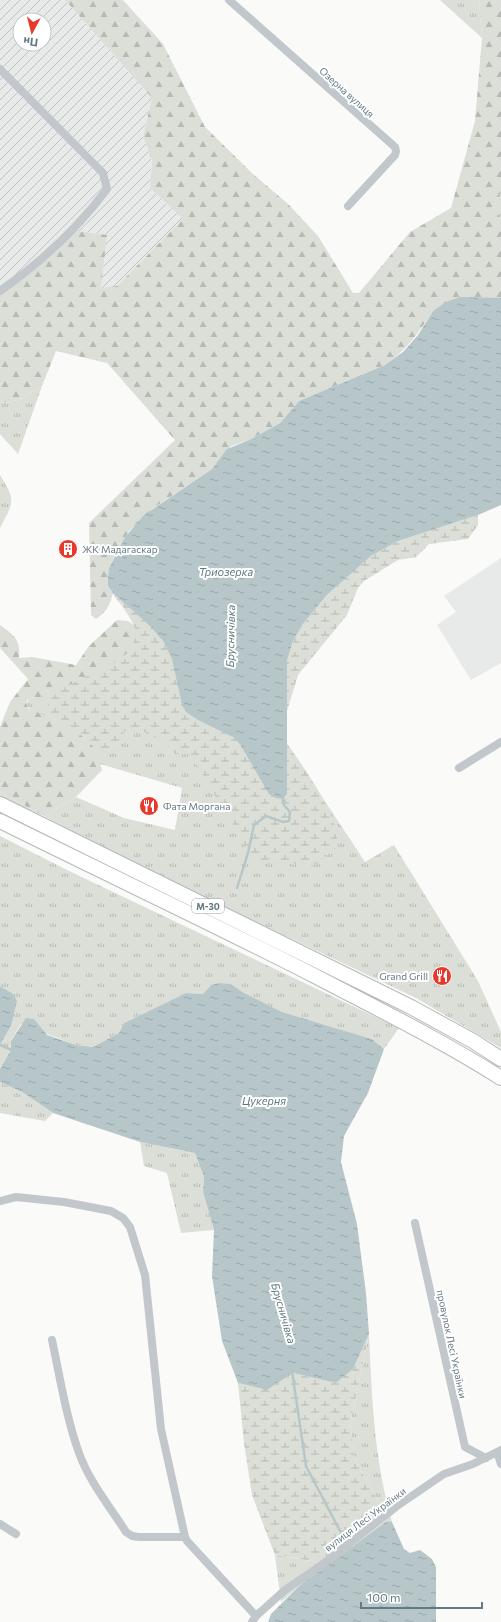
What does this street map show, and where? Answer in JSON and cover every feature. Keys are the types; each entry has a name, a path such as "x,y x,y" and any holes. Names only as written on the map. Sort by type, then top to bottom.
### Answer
{"highway":[{"name":"М-30","path":"0,804 411,1007 473,1041 501,1059"},
{"name":"М-30","path":"0,821 252,944 403,1021 464,1054 501,1078"}],"street":[{"name":"Озерна вулиця","path":"229,0 395,147 395,155 348,206"},
{"path":"0,69 103,173 107,189 88,214 19,278 0,291"},
{"path":"459,768 501,742"},
{"path":"0,1201 16,1197 64,1202 112,1210 123,1218 130,1227 145,1275 161,1429 185,1537 254,1619"},
{"name":"провулок Лесі Українки","path":"415,1223 465,1447 486,1458"},
{"path":"52,1340 65,1403 79,1453 87,1471 126,1532 132,1536 139,1537 185,1537"},
{"path":"499,1451 501,1464"},
{"name":"вулиця Лесі Українки","path":"254,1619 285,1590 323,1564 409,1498 444,1474 486,1458 499,1451"},
{"path":"0,1524 16,1534"}],"shaded area":[{"path":"0,0 65,0 152,98 143,137 152,160 150,188 183,219 117,286 101,289 106,235 79,231 0,291"},
{"path":"501,558 501,663 471,680 437,625 456,612 444,596"}],"green space":[{"path":"65,0 123,0 163,44 205,127 253,174 288,204 318,236 353,293 359,293 410,232 451,208 475,121 482,38 479,0 501,0 501,192 494,209 501,218 501,298 433,311 417,334 393,360 385,365 299,401 280,423 249,440 231,446 212,469 152,509 129,531 109,568 108,586 113,593 110,602 105,611 96,619 91,615 89,523 175,440 107,363 56,351 42,386 19,400 0,403 0,291 75,226 79,231 107,235 101,288 117,286 183,219 150,188 152,160 143,137 152,98"},
{"path":"440,0 479,0 482,38"},
{"path":"501,192 501,218 494,209"},
{"path":"42,386 18,454 0,434 0,403 19,400"},
{"path":"0,475 9,490 11,501 8,512 0,528"},
{"path":"478,515 478,525 468,539 429,544 416,557 398,560 364,581 358,588 347,615 298,675 287,711 287,661 293,641 303,624 327,595 371,556 398,541"},
{"path":"110,579 283,760 286,742 321,795 329,811 335,826 337,839 335,849 312,866 259,861 254,859 236,832 228,811 217,799 191,755 175,754 165,743 135,727 131,727 124,732 114,752 106,755 79,734 55,719 49,710 48,704 56,694 68,686 113,664 125,655 133,644 135,630 134,625 129,615 113,594"},
{"path":"119,600 286,784 286,742 365,862 394,845 478,981 501,1032 501,1048 416,998 108,851 44,816 76,797 124,818 175,830 182,788 100,764 95,750 78,733 31,710 26,705 29,698 50,695 135,631 134,625"},
{"path":"117,620 128,621 134,625 135,640 131,649 125,655 69,688 43,697 29,698 26,702 28,708 74,730 89,742 96,751 102,770 76,797 44,816 0,792 0,727 10,702 28,679 0,648 0,625 16,638 19,647 19,658 32,657 76,665 89,646"},
{"path":"0,792 44,816 0,797"},
{"path":"0,836 69,871 399,1028 384,1049 372,1039 282,1012 222,983 210,986 203,994 186,993 124,1023 119,1033 93,1047 76,1045 21,1024 11,1040 11,1050 0,1069 0,1045 11,1026 12,993 0,986"},
{"path":"0,1082 22,1092 53,1113 45,1121 0,1113"},
{"path":"140,1142 195,1153 204,1177 203,1192 214,1230 181,1233 167,1173 144,1166"},
{"path":"369,1334 375,1428 381,1475 392,1522 387,1521 300,1585 281,1602 275,1555 312,1561 377,1499 356,1462 350,1424"},
{"path":"369,1334 350,1424 356,1462 377,1499 372,1515 312,1561 275,1555 252,1495 244,1443 238,1383 267,1390 293,1373 336,1383 353,1369"}],"water":[{"name":"Триозерка","path":"460,297 501,298 501,505 478,515 398,541 371,556 327,595 303,624 293,641 287,661 287,794 283,799 276,798 269,794 240,744 233,737 198,720 186,712 182,705 172,659 164,642 150,626 113,593 108,586 109,568 125,537 144,515 212,469 227,449 249,440 280,423 299,401 385,365 403,352 418,335 433,311 446,302"},
{"name":"Цукерня","path":"219,983 231,984 242,992 282,1012 372,1039 384,1049 368,1093 344,1136 341,1162 357,1224 366,1293 369,1334 353,1369 336,1383 293,1373 267,1390 238,1383 222,1341 212,1276 214,1230 203,1192 204,1177 195,1153 140,1142 53,1113 22,1092 0,1082 0,1069 11,1050 11,1041 26,1018 34,1019 47,1035 76,1045 93,1047 119,1033 124,1023 186,993 203,994 211,985"},
{"path":"0,986 12,993 17,1001 11,1026 0,1045"},
{"path":"387,1521 392,1522 404,1549 410,1553 420,1550 432,1559 436,1567 436,1622 268,1622 271,1614 300,1585"}],"waterway":[{"name":"Брусничівка","path":"237,888 248,853 254,825 266,816 283,822 289,821 290,812 284,805 282,796"},
{"path":"0,1045 14,1051"},
{"name":"Брусничівка","path":"292,1371 306,1466 351,1552"}],"place":[{"name":"ЖК Мадагаскар","path":"68,549"},
{"name":"Фата Моргана","path":"149,806"},
{"name":"Grand Grill","path":"442,976"}]}
